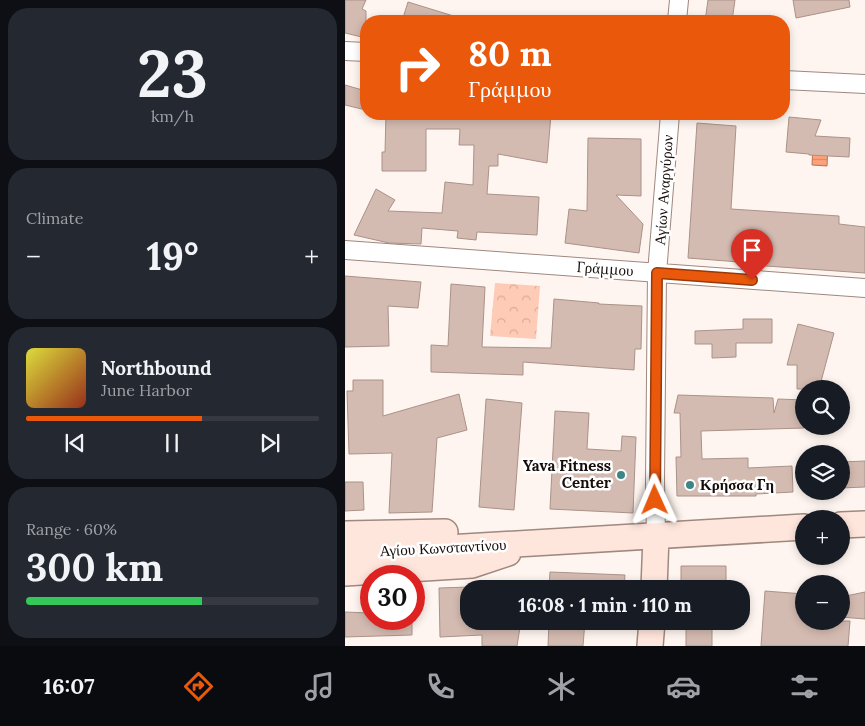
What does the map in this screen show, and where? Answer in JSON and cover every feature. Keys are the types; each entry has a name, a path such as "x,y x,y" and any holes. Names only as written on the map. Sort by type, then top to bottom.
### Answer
{"street":[{"path":"678,15 679,0"},
{"path":"345,51 360,52"},
{"path":"790,80 865,84"},
{"name":"Αγίων Αναργύρων","path":"657,536 655,482 657,273 670,120"},
{"name":"Γράμμου","path":"345,250 865,288"},
{"path":"850,525 865,524"},
{"name":"Αγίου Κωνσταντίνου","path":"345,554 795,528"},
{"name":"Αγίου Κωνσταντίνου","path":"345,534 471,531 542,542"},
{"path":"655,580 657,536"},
{"name":"Αγίου Κωνσταντίνου","path":"345,573 471,565 542,542"},
{"path":"650,646 651,630"}],"green space":[{"path":"495,283 540,286 536,339 490,336"}],"shaded area":[{"path":"813,144 828,146 827,166 812,165"}],"building":[{"path":"345,0 366,0 362,9 366,11 366,15 360,15 360,37 345,33"},
{"path":"708,0 735,0 733,15 706,15"},
{"path":"793,0 849,0 850,7 796,18"},
{"path":"408,2 450,15 404,15"},
{"path":"345,85 360,89 360,109 345,105"},
{"path":"790,117 821,120 815,136 850,138 849,157 786,152"},
{"path":"386,120 551,120 547,163 498,154 498,166 489,166 487,194 539,197 537,235 477,232 476,240 457,238 458,231 422,228 421,244 389,243 354,235 376,189 395,200 388,211 442,213 445,182 473,185 474,145 459,145 460,129 426,129 426,171 382,171 382,152 385,152"},
{"path":"697,123 736,126 731,209 839,216 839,224 865,227 865,273 752,265 752,263 688,258"},
{"path":"588,138 641,139 641,196 616,195 643,224 639,253 565,243 569,209 587,211"},
{"path":"345,276 421,282 418,308 388,306 389,346 345,347"},
{"path":"451,284 485,287 482,347 551,348 554,299 642,306 641,349 635,349 634,370 523,362 523,375 431,372 431,345 448,346"},
{"path":"743,319 772,319 772,343 736,343 736,357 712,358 712,344 695,344 695,331 743,329"},
{"path":"798,324 834,333 821,380 797,380 797,365 787,365"},
{"path":"353,380 383,380 383,416 459,394 467,430 437,438 432,512 389,513 392,453 349,454 347,391 353,391"},
{"path":"678,395 773,398 774,413 778,399 795,400 795,428 701,431 702,459 748,458 748,468 792,466 793,492 756,494 756,496 677,496 676,457 681,457 680,413 674,413"},
{"path":"486,399 522,403 514,510 479,507"},
{"path":"555,411 589,413 587,449 621,451 622,436 636,437 633,513 550,509"},
{"path":"865,461 865,487 850,488 850,462"},
{"path":"345,482 363,482 364,510 345,511"},
{"path":"681,566 726,566 726,580 681,580"},
{"path":"550,572 625,575 625,580 550,580"},
{"path":"460,587 460,630 520,630 517,646 482,646 482,635 440,637 439,588"},
{"path":"765,591 795,593 795,630 849,630 848,646 761,646"},
{"path":"865,592 865,619 850,618 850,595"},
{"path":"345,612 360,613 360,630 412,630 412,635 345,637"},
{"path":"549,630 584,630 583,646 548,646"},
{"path":"686,630 712,630 712,646 686,646"}],"place":[{"name":"Yava Fitness Center","path":"621,475"},
{"name":"Κρήσσα Γη","path":"690,485"}],"route":[{"path":"655,500 657,273 752,280"}]}
